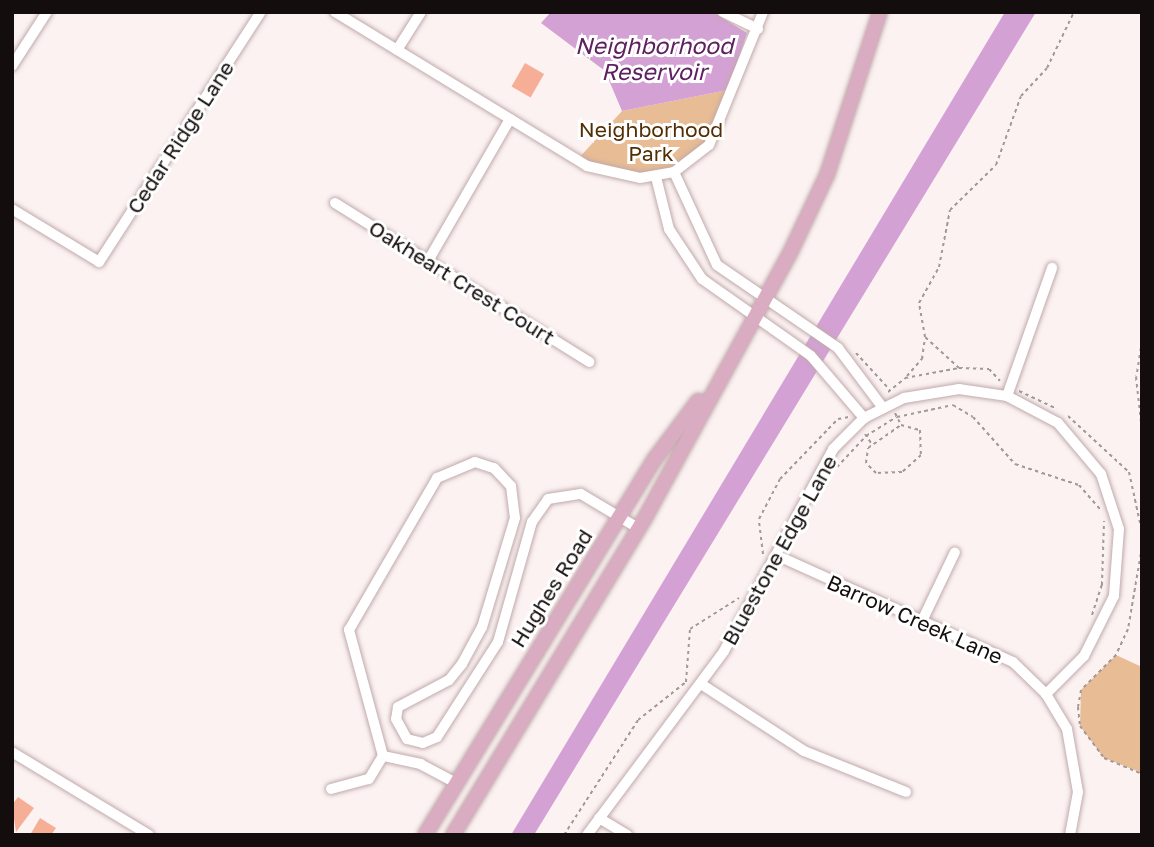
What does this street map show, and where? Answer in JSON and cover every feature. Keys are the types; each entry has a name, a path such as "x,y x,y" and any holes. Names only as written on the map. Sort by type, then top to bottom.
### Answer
{"main road":[{"name":"Hughes Road","path":"453,835 638,528 827,175 880,12"},
{"name":"Hughes Road","path":"425,835 620,516 722,368"}],"street":[{"path":"12,66 47,12"},
{"name":"Cedar Ridge Lane","path":"12,209 99,262 261,12"},
{"path":"335,12 596,170 665,175 709,145 722,122 763,12"},
{"path":"397,50 421,12"},
{"path":"723,12 758,29"},
{"path":"428,261 510,119"},
{"path":"665,175 705,248 736,283 838,348 886,406"},
{"path":"665,175 669,229 687,261 753,316 811,356 861,421"},
{"name":"Oakheart Crest Court","path":"335,203 589,362"},
{"path":"1007,396 1052,268"},
{"name":"Bluestone Edge Lane","path":"587,835 701,684 776,555 820,467 861,421 886,406 943,389 1007,396 1043,413 1084,449 1108,488 1119,529 1118,570 1108,612 1084,656 1046,694"},
{"path":"331,789 369,779 383,756 349,630 437,478 475,462 494,468 511,486 515,518 482,627 462,664 449,680 398,707 399,730 423,743 437,737 453,717 498,642 532,522 548,499 581,494 638,528"},
{"path":"922,621 955,552"},
{"name":"Barrow Creek Lane","path":"776,555 1013,662 1046,694 1067,729 1076,764 1079,792 1070,835"},
{"path":"701,684 804,751 906,792"},
{"path":"12,752 149,835"},
{"path":"383,756 421,764 456,783"},
{"path":"599,818 627,835"}],"path":[{"path":"886,406 888,392 922,359 925,337 918,309 939,267 950,210 996,165 1021,96 1047,68 1074,12"},
{"path":"925,337 959,368"},
{"path":"1142,341 1136,377 1142,430"},
{"path":"905,378 959,368 989,369 1007,396"},
{"path":"837,467 866,436 897,417 931,406 962,410 1015,464 1068,480 1095,500 1106,541 1090,620"},
{"path":"762,561 759,519 780,479 838,419 861,421"},
{"path":"915,426 925,448 911,467 881,476 865,458 877,437 915,426"},
{"path":"1142,547 1128,629 1116,655 1081,690 1078,706 1080,726 1104,758 1142,774"},
{"path":"564,835 638,720 686,682 690,629 746,590"}],"green space":[{"name":"Neighborhood Park","path":"728,90 709,145 665,175 619,177 577,160 622,111"},
{"path":"1116,655 1142,667 1142,773 1104,758 1080,726 1081,690"}],"water":[{"name":"Neighborhood Reservoir","path":"551,12 713,12 747,33 728,90 622,111 605,71 541,23"},
{"path":"1005,12 1036,12 534,835 511,835"}],"building":[{"path":"525,63 544,74 531,97 512,86"},
{"path":"18,797 34,808 16,832 12,805"},
{"path":"40,818 56,828 51,835 30,835"}]}
